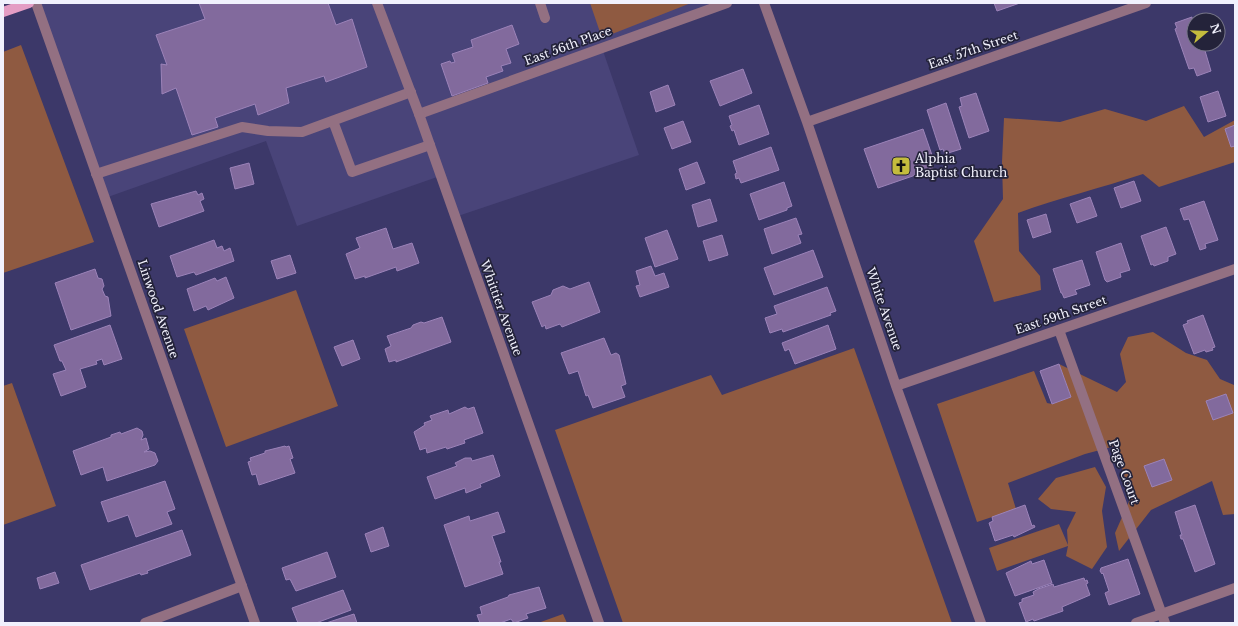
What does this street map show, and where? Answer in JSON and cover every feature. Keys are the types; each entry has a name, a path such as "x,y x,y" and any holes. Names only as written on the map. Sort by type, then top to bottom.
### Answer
{"main road":[{"path":"3,12 29,3"}],"street":[{"name":"Linwood Avenue","path":"36,3 255,623"},
{"name":"Whittier Avenue","path":"377,3 419,114 598,623"},
{"path":"540,3 545,18"},
{"name":"East 56th Place","path":"419,114 727,3"},
{"name":"White Avenue","path":"764,3 807,122 896,386 981,623"},
{"name":"East 57th Street","path":"807,122 1146,3"},
{"path":"96,174 242,127 268,131 302,132 411,92"},
{"path":"333,121 352,172 430,145"},
{"name":"East 59th Street","path":"896,386 1235,269"},
{"name":"Page Court","path":"1059,330 1163,618"},
{"path":"145,623 242,586"},
{"path":"1136,623 1163,618 1235,588"}],"shaded area":[{"path":"36,3 727,3 602,48 639,155 455,217 440,176 297,226 266,141 105,198"},
{"path":"590,3 691,3 602,38"},
{"path":"21,45 94,242 3,273 3,52"},
{"path":"1184,106 1204,137 1235,120 1235,162 1159,187 1143,174 1018,213 1019,251 1040,276 1041,290 994,302 974,241 1003,199 1002,162 1004,118 1060,122 1105,109 1146,121"},
{"path":"296,290 338,406 226,447 184,329"},
{"path":"1153,332 1186,353 1207,360 1220,379 1234,385 1235,383 1235,514 1223,515 1212,481 1151,510 1119,551 1115,533 1131,497 1115,446 1085,454 1008,483 1016,509 977,522 937,404 1034,371 1047,403 1052,404 1071,397 1059,364 1117,392 1126,382 1120,354 1128,337"},
{"path":"854,348 952,623 623,623 555,430 711,375 722,395"},
{"path":"12,383 56,506 3,525 3,386"},
{"path":"1095,467 1106,487 1102,511 1107,547 1092,569 1066,556 1068,546 997,571 989,548 1059,524 1068,545 1067,530 1076,512 1051,509 1038,499 1056,478"},
{"path":"563,614 567,623 538,623"}],"building":[{"path":"199,3 328,3 336,25 352,19 367,67 326,82 324,76 286,88 289,103 258,115 255,104 215,118 218,127 192,135 176,88 162,94 161,64 167,65 156,35 205,19"},
{"path":"994,3 1020,3 997,11"},
{"path":"1186,19 1186,52 1205,52 1211,71 1197,76 1194,68 1189,69 1175,29 1177,28 1175,23"},
{"path":"512,25 519,44 506,49 511,63 501,66 503,71 486,77 488,83 452,96 441,64 450,61 451,63 455,62 452,54 473,47 471,40"},
{"path":"743,69 752,93 720,106 710,81"},
{"path":"668,85 675,105 656,112 650,92"},
{"path":"1218,91 1226,116 1208,122 1200,97"},
{"path":"976,93 989,131 969,138 959,107 962,106 960,98"},
{"path":"946,103 961,149 945,154 943,149 940,150 927,110"},
{"path":"759,105 769,134 739,145 734,130 732,131 730,126 732,125 729,116"},
{"path":"683,121 691,142 672,149 664,128"},
{"path":"1235,125 1235,146 1231,147 1225,129"},
{"path":"923,129 934,161 931,162 933,169 878,188 864,149"},
{"path":"771,147 779,170 741,183 739,178 736,179 735,174 737,173 733,161"},
{"path":"697,162 705,183 686,190 679,169"},
{"path":"249,163 254,184 235,189 230,168"},
{"path":"1134,181 1141,201 1121,208 1114,188"},
{"path":"784,182 792,206 787,208 787,210 759,220 750,194"},
{"path":"196,191 198,195 202,193 204,199 200,201 204,211 159,227 151,204"},
{"path":"1090,197 1097,216 1077,223 1070,204"},
{"path":"710,199 717,221 698,227 692,205"},
{"path":"1204,201 1218,240 1205,244 1206,248 1200,250 1189,219 1184,220 1180,209"},
{"path":"1046,214 1051,232 1033,238 1027,220"},
{"path":"796,218 802,234 798,235 801,243 772,254 764,229"},
{"path":"1166,227 1176,254 1168,257 1168,261 1154,266 1153,264 1151,265 1141,236"},
{"path":"386,228 393,249 412,243 419,263 397,271 396,267 365,278 365,276 355,279 346,254 360,248 356,238"},
{"path":"667,230 678,259 655,267 645,238"},
{"path":"722,235 728,255 709,261 703,241"},
{"path":"214,240 217,248 222,246 224,251 230,248 234,261 196,275 194,272 177,277 170,256"},
{"path":"1121,243 1130,270 1120,273 1121,277 1107,282 1096,252"},
{"path":"813,250 823,277 774,295 764,268"},
{"path":"290,255 296,273 277,279 271,261"},
{"path":"1082,260 1090,285 1075,290 1077,294 1064,298 1053,269"},
{"path":"651,266 655,276 664,273 669,287 640,297 636,286 640,285 636,271"},
{"path":"95,269 98,278 102,279 104,286 102,289 105,296 108,297 111,316 71,330 55,283"},
{"path":"226,277 234,298 208,310 206,306 194,311 187,289 215,278 217,281"},
{"path":"589,282 600,312 562,327 560,324 546,329 545,325 542,327 532,302 551,295 553,290 563,286 570,289"},
{"path":"827,287 836,311 830,313 831,315 783,332 782,329 770,333 765,318 777,314 774,306"},
{"path":"1203,315 1215,347 1212,348 1213,350 1206,352 1205,350 1194,354 1183,325 1188,323 1187,321"},
{"path":"442,317 451,342 396,362 396,360 389,362 385,349 391,346 387,336 411,328 413,325 421,322 424,323"},
{"path":"110,325 122,359 104,365 102,359 96,361 97,364 80,369 86,387 61,396 53,374 66,370 62,361 60,361 54,345"},
{"path":"828,325 836,349 795,364 789,349 785,351 782,343"},
{"path":"604,338 611,355 616,353 619,355 626,384 621,386 625,397 593,408 588,395 586,396 578,371 569,374 561,353"},
{"path":"353,340 360,359 342,366 334,347"},
{"path":"1059,364 1071,397 1052,404 1040,371"},
{"path":"1226,394 1233,413 1213,420 1206,401"},
{"path":"465,407 468,409 474,407 483,433 464,440 465,443 447,449 446,447 427,453 426,448 420,450 414,432 425,425 424,423 432,420 430,416 448,410 449,414"},
{"path":"137,428 142,431 143,435 141,440 146,438 149,449 144,452 150,451 155,453 158,461 155,465 107,481 103,467 81,475 73,451 111,437 111,435 120,432 121,434"},
{"path":"289,446 293,458 290,459 295,473 259,485 256,474 252,475 248,462 251,461 250,458 265,453 265,451"},
{"path":"493,455 500,476 480,484 481,487 466,493 465,488 435,499 427,477 457,466 455,463 465,458 471,458 472,461"},
{"path":"1164,459 1172,480 1152,487 1144,466"},
{"path":"165,481 175,509 167,512 172,524 136,537 128,515 108,522 101,502"},
{"path":"1025,505 1032,526 1034,525 1035,527 1014,537 1013,535 995,541 989,523 993,521 992,517"},
{"path":"1195,505 1215,564 1195,572 1183,539 1181,539 1180,535 1182,535 1175,512"},
{"path":"498,512 505,532 492,536 501,562 499,562 503,574 465,587 444,525 469,516 470,521"},
{"path":"383,527 389,546 371,552 365,534"},
{"path":"182,530 191,555 147,571 148,573 141,575 140,573 90,590 81,565"},
{"path":"327,552 336,577 296,591 290,579 286,580 282,568"},
{"path":"1128,559 1140,594 1109,605 1105,593 1109,591 1103,573 1102,574 1100,571 1101,568"},
{"path":"1044,560 1052,583 1015,596 1006,573 1031,561 1032,564"},
{"path":"55,572 59,583 40,589 37,578"},
{"path":"1084,578 1085,581 1087,580 1088,583 1086,584 1090,595 1062,607 1063,611 1034,621 1033,619 1026,622 1019,603 1022,602 1022,599 1034,595 1033,592 1038,589 1053,584 1054,587"},
{"path":"539,587 546,608 526,614 528,618 514,623 511,619 500,623 480,623 477,615 482,614 480,607 508,597 509,595"},
{"path":"343,590 351,610 316,623 298,623 292,608"},
{"path":"354,614 357,623 326,623"}],"place":[{"name":"Alphia Baptist Church","path":"901,166"}]}
